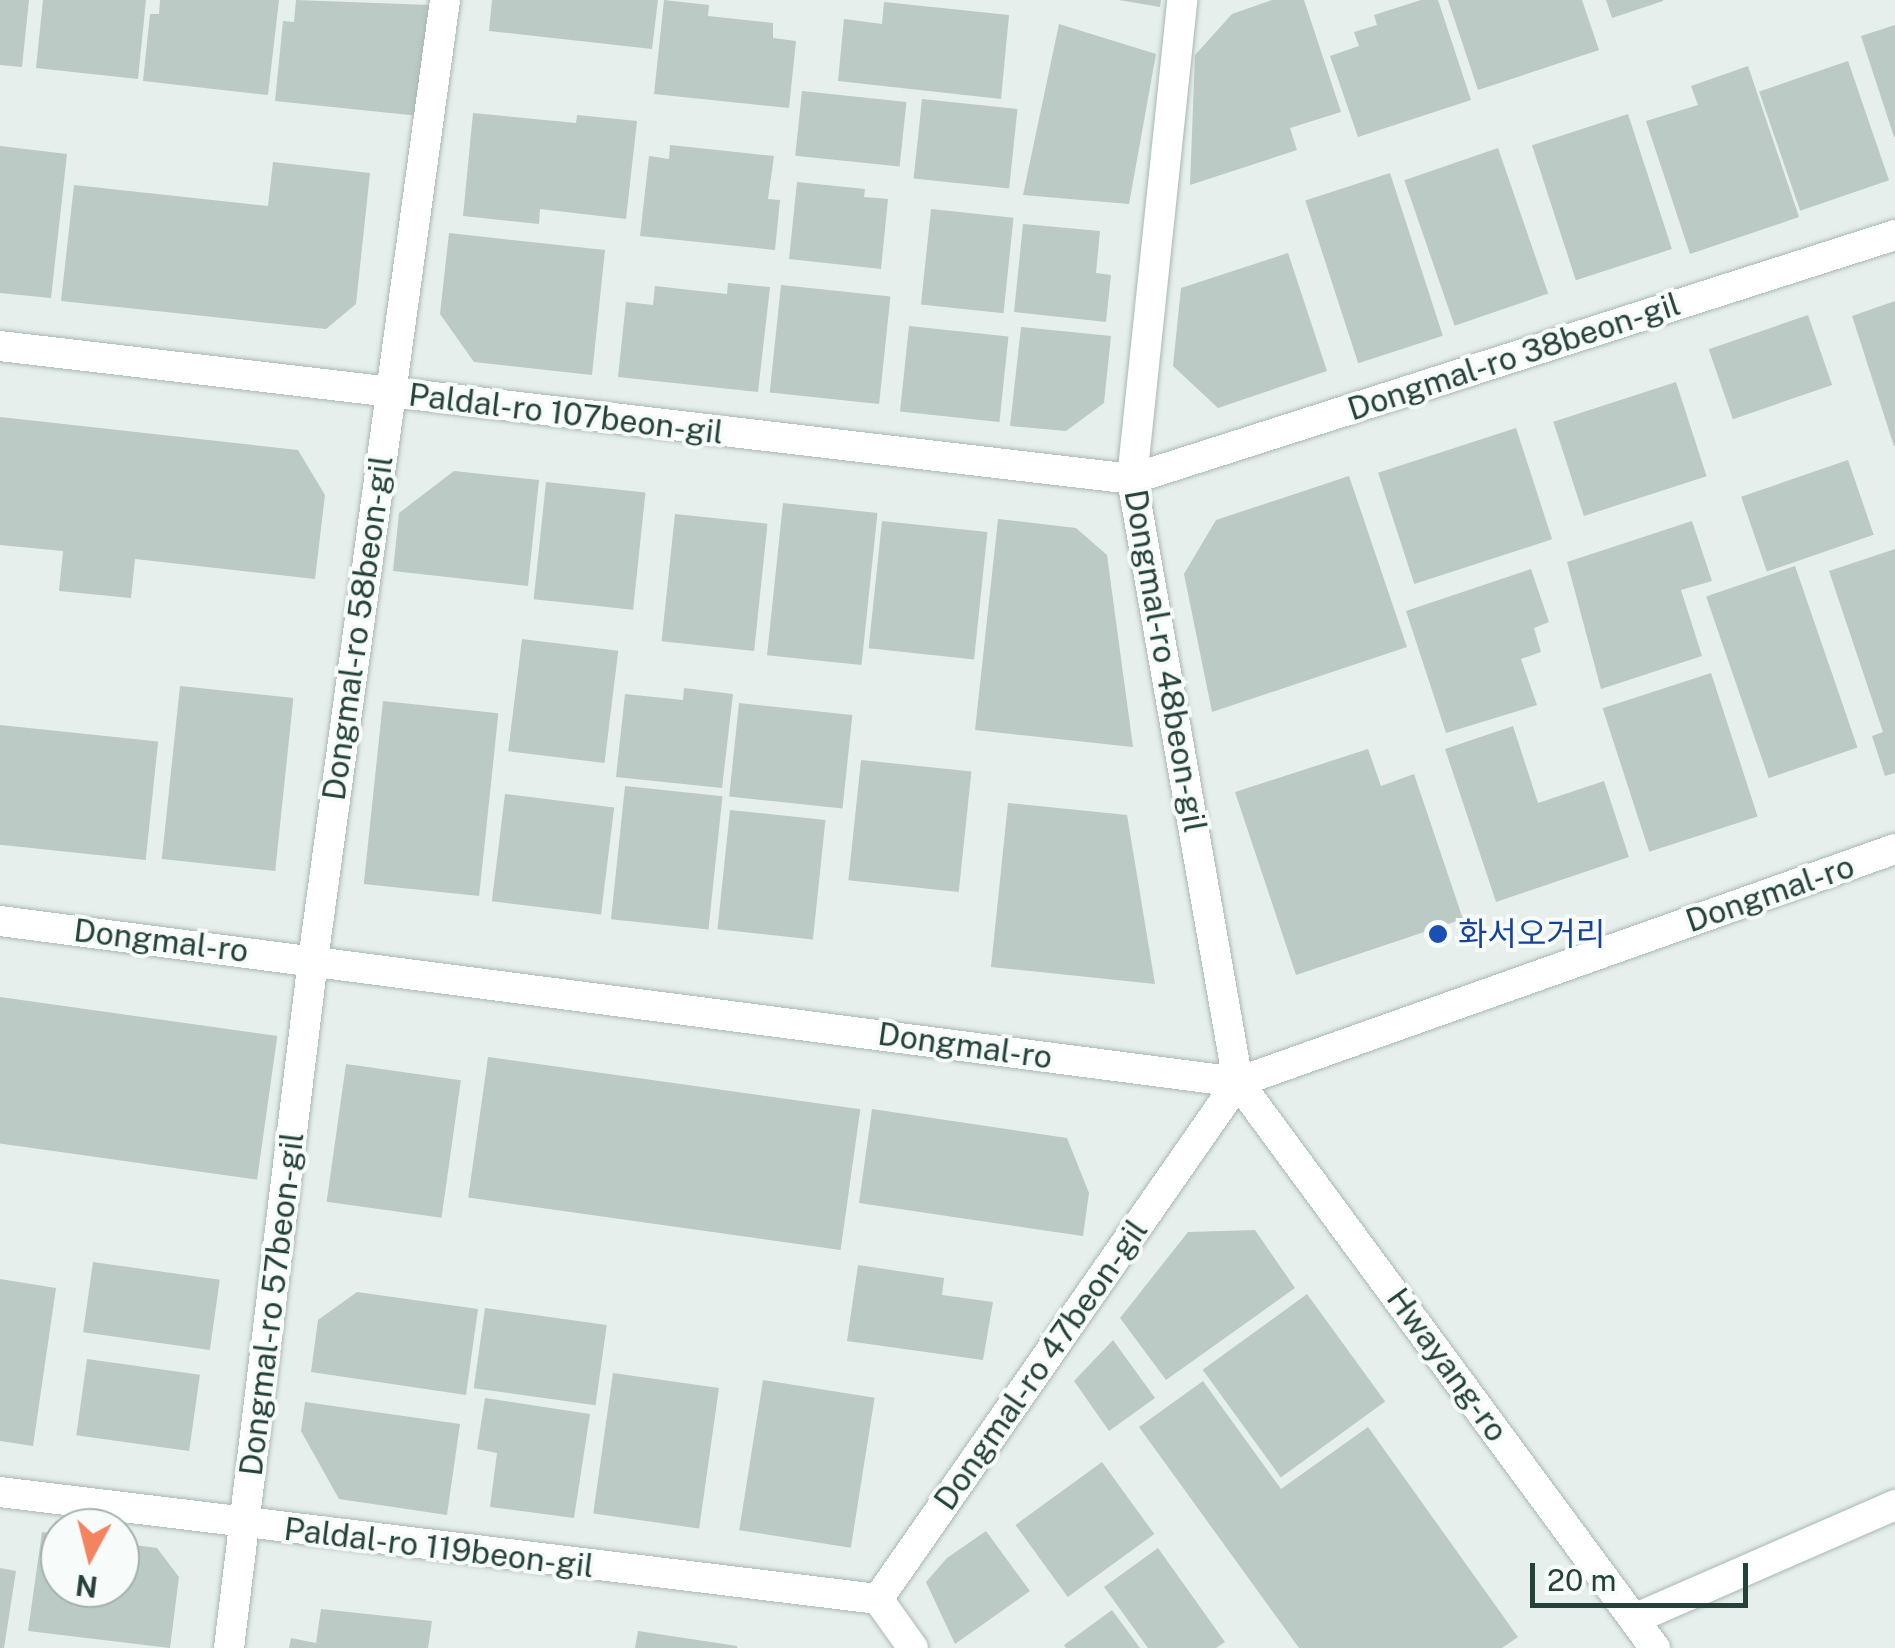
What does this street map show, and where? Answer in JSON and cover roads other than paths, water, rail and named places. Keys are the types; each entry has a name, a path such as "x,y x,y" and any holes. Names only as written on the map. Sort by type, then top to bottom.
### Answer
{"street":[{"name":"Dongmal-ro 58beon-gil","path":"313,960 445,0"},
{"name":"Dongmal-ro 48beon-gil","path":"1182,0 1132,479 1238,1082"},
{"name":"Dongmal-ro 38beon-gil","path":"1132,479 1895,235"},
{"name":"Paldal-ro 107beon-gil","path":"0,346 1132,479"},
{"name":"Dongmal-ro","path":"0,921 1238,1082 1895,849"},
{"name":"Dongmal-ro 57beon-gil","path":"229,1648 313,960"},
{"name":"Dongmal-ro 47beon-gil","path":"878,1599 1238,1082"},
{"name":"Hwayang-ro","path":"1238,1082 1655,1648"},
{"name":"Paldal-ro 119beon-gil","path":"0,1492 878,1599"},
{"path":"1634,1619 1895,1505"},
{"path":"878,1599 913,1648"}],"place":[{"name":"화서오거리","path":"1438,934"}]}
